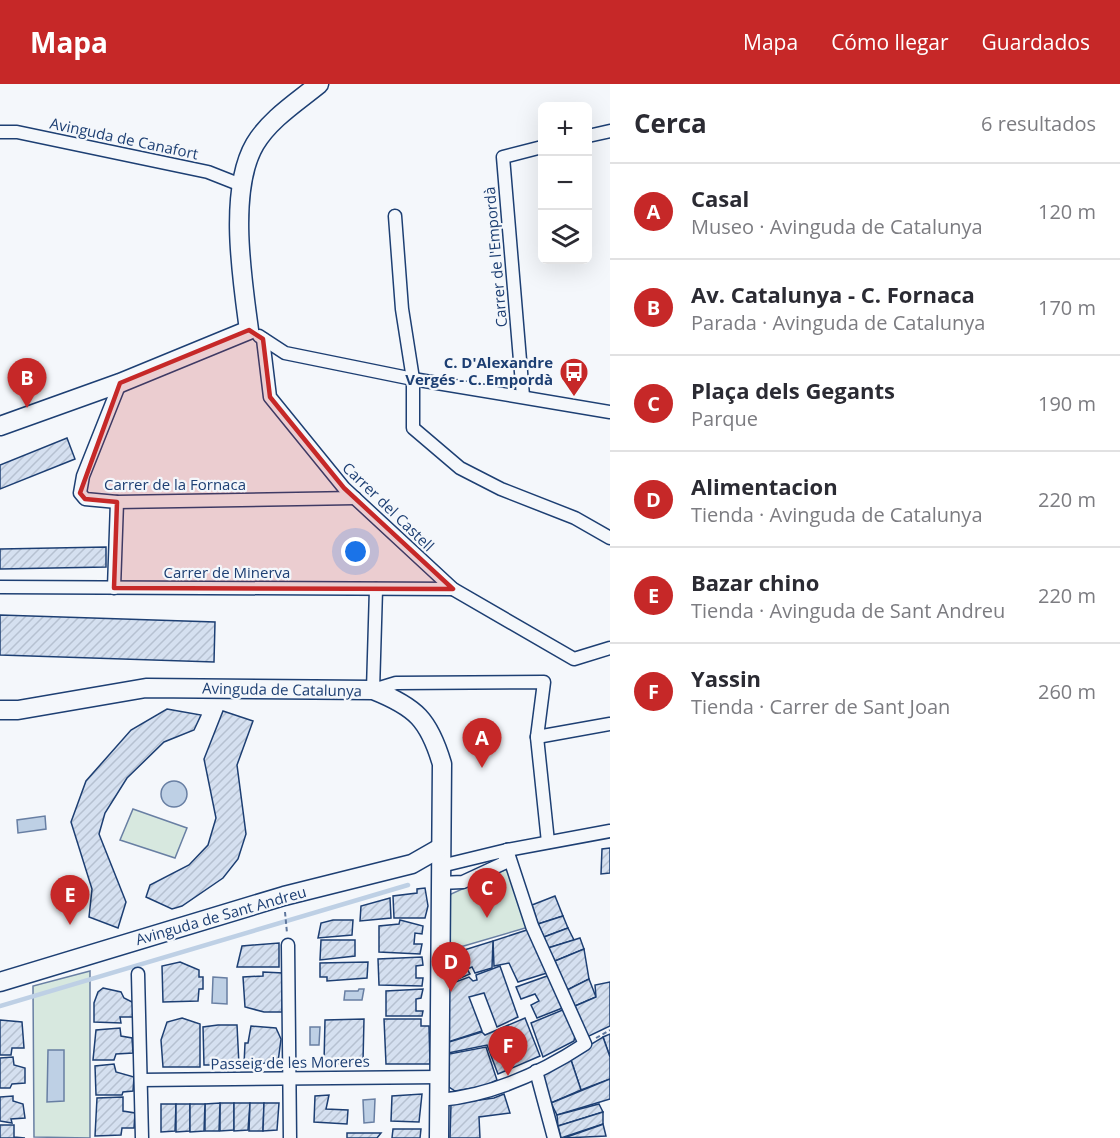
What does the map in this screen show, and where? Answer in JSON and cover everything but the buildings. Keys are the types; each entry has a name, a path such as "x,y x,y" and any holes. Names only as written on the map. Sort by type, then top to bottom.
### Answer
{"street":[{"path":"319,84 274,121 255,144 241,185 244,295 256,334 285,353 413,379 610,412"},
{"name":"Avinguda de Canafort","path":"0,132 17,132 208,172 241,185"},
{"path":"592,135 610,132"},
{"name":"Carrer de l'Empordà","path":"522,396 503,157 538,148"},
{"path":"395,216 402,309 413,379 413,428 460,468 501,489 575,518 610,538"},
{"path":"0,426 256,334"},
{"name":"Carrer del Castell","path":"256,334 270,397 355,498 453,589 574,659 610,648"},
{"name":"Carrer de la Fornaca","path":"120,383 98,435 80,493 85,499 117,502 355,498"},
{"path":"114,588 117,502"},
{"name":"Carrer de Minerva","path":"0,587 453,589"},
{"path":"376,589 373,690 396,683 544,682 537,737 548,842"},
{"name":"Avinguda de Catalunya","path":"0,710 18,710 146,688 373,690 398,700 419,716 434,735 441,764 439,1138"},
{"path":"537,737 610,724"},
{"path":"441,874 507,850 610,831"},
{"name":"Avinguda de Sant Andreu","path":"0,982 284,896 412,864 440,848"},
{"path":"441,874 463,882 504,864 507,850"},
{"path":"440,1100 461,1098 504,1087 585,1044 532,926 507,850"},
{"path":"288,945 290,1138"},
{"path":"138,974 142,1138"},
{"path":"536,1071 554,1138"},
{"name":"Passeig de les Moreres","path":"141,1080 440,1077"}],"path":[{"path":"284,896 288,945"},
{"path":"585,1044 610,1030"}],"highlighted area":[{"path":"249,330 263,339 270,397 344,488 453,589 376,589 114,588 117,502 85,499 80,493 120,383"}],"shaded area":[{"path":"133,809 187,828 175,858 120,840"},
{"path":"509,868 532,926 450,950 444,909 451,894"},
{"path":"90,971 90,1138 34,1137 33,986"}],"water":[{"path":"174,781 183,785 187,794 183,803 174,807 165,803 161,794 165,785"},
{"path":"45,816 46,829 18,833 17,820"},
{"path":"213,977 227,978 227,1004 212,1003"},
{"path":"364,989 362,1000 344,1000 345,991 358,991"},
{"path":"310,1027 320,1027 319,1045 310,1045"},
{"path":"48,1050 64,1050 64,1101 47,1102"},
{"path":"375,1099 374,1122 364,1123 363,1100"}],"waterway":[{"path":"0,1006 408,885"}],"place":[{"name":"C. D'Alexandre Vergés - C. Empordà","path":"574,398"},
{"name":"Av. Catalunya - C. Fornaca","path":"27,408"},
{"name":"Casal","path":"482,768"},
{"name":"Plaça dels Gegants","path":"487,918"},
{"name":"Bazar chino","path":"70,925"},
{"name":"Alimentacion","path":"451,992"},
{"name":"Yassin","path":"508,1076"}]}
